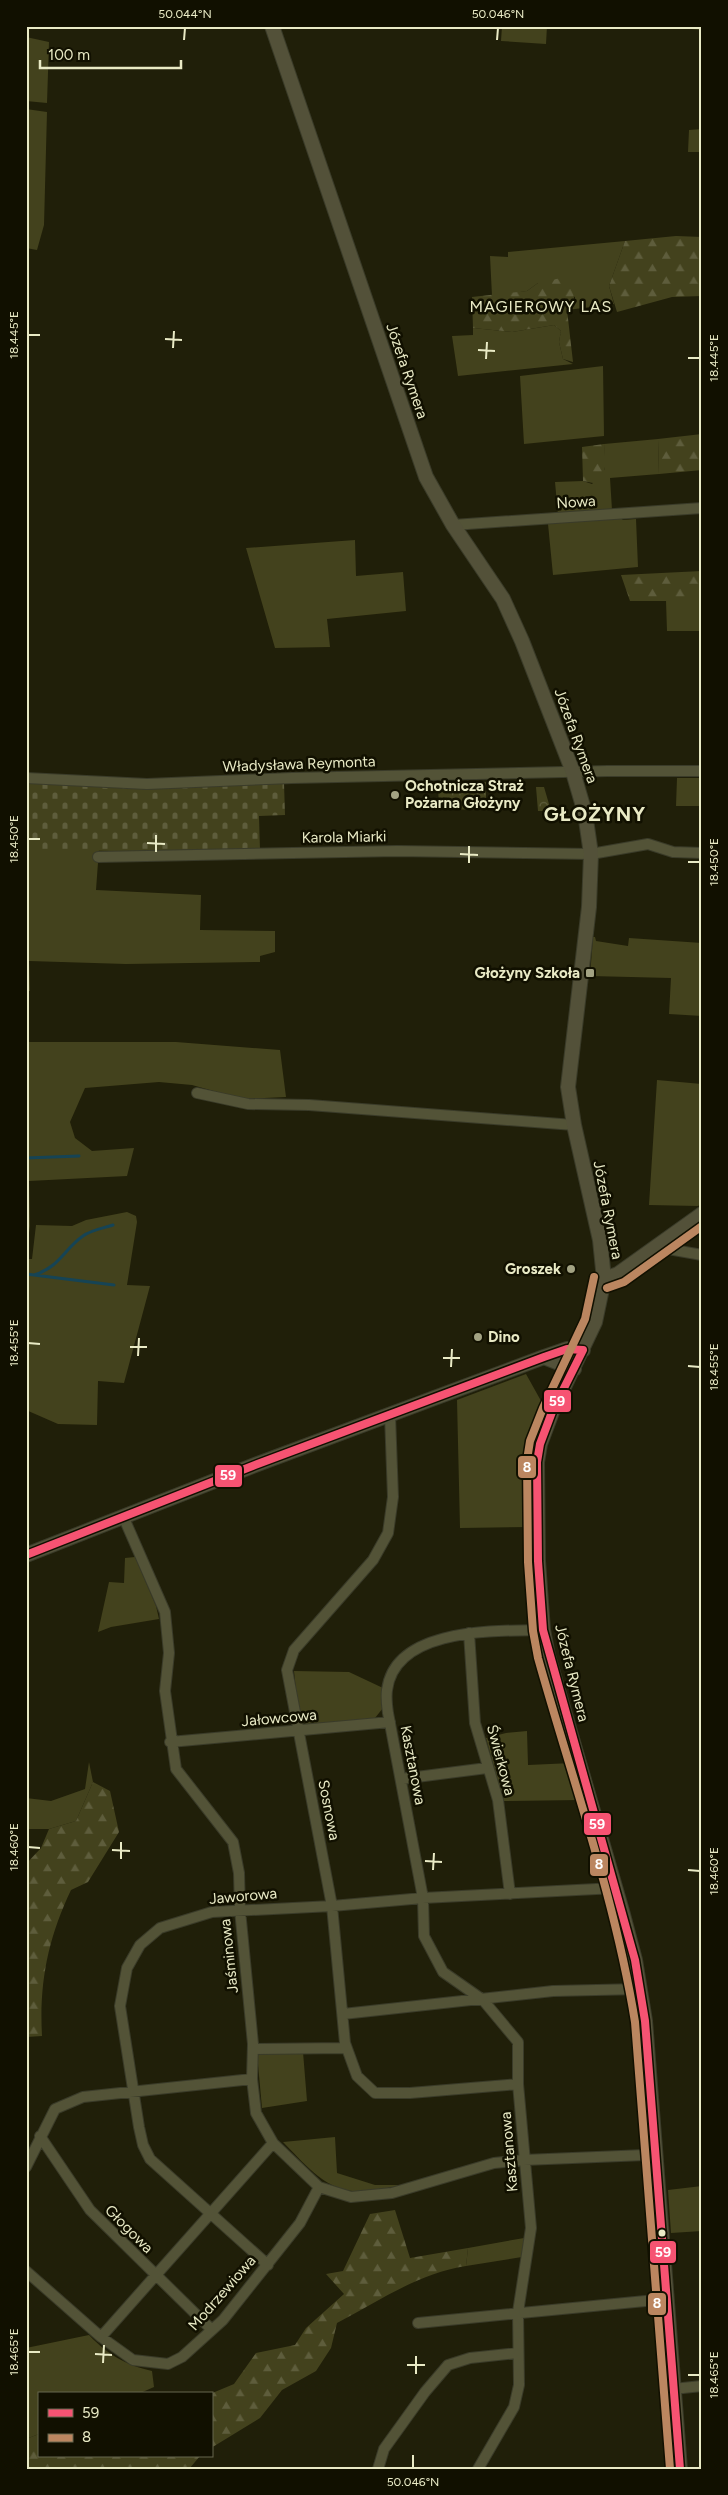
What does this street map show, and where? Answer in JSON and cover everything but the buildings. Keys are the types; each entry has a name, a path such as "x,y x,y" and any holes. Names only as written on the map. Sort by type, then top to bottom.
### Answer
{"street":[{"name":"Józefa Rymera","path":"272,26 360,287 396,383 426,477 453,525 503,599 546,698 573,772 585,813 591,854 587,923 568,1087 574,1126 600,1240 604,1279 595,1322 552,1412 540,1444 537,1462 538,1561 543,1630 548,1656 616,1888 640,1989 645,2021 680,2469"},
{"name":"Nowa","path":"453,525 702,508"},
{"name":"Władysława Reymonta","path":"26,778 147,784 292,778 702,771"},
{"name":"Karola Miarki","path":"98,856 397,851 591,854 648,844 673,852 702,853"},
{"path":"196,1093 248,1104 309,1105 574,1126"},
{"path":"604,1279 618,1274 702,1214"},
{"path":"656,1248 702,1255"},
{"path":"26,1555 123,1516 544,1357 567,1349 583,1350"},
{"path":"544,1357 574,1369"},
{"name":"Sosnowa","path":"390,1415 393,1497 388,1533 373,1560 294,1650 287,1670 332,1906 346,2048 357,2076 375,2093 410,2093 518,2084"},
{"name":"Jaśminowa","path":"123,1516 165,1612 169,1653 165,1691 170,1742 176,1769 233,1842 239,1873 240,1910 253,2049 252,2079 256,2113 273,2143 319,2187 351,2197 385,2195 494,2164 524,2160 645,2155"},
{"name":"Kasztanowa","path":"478,2469 514,2407 519,2385 518,2312 531,2228 518,2084 518,2042 483,2000 443,1972 424,1936 423,1898 390,1722 387,1689 395,1668 409,1655 433,1640 469,1633 543,1630"},
{"name":"Świerkowa","path":"469,1633 475,1722 487,1768 498,1800 510,1894"},
{"name":"Jałowcowa","path":"170,1742 298,1732 390,1722"},
{"path":"401,1778 487,1768"},
{"name":"Jaworowa","path":"268,2265 150,2159 143,2145 132,2091 120,2006 127,1968 140,1945 160,1928 212,1912 616,1888"},
{"path":"343,2014 553,1991 640,1989"},
{"path":"253,2049 346,2048"},
{"path":"26,2167 55,2109 83,2098 252,2079"},
{"name":"Głogowa","path":"40,2136 90,2210 212,2330"},
{"path":"101,2337 273,2143"},
{"name":"Modrzewiowa","path":"26,2271 101,2337 133,2360 168,2364 182,2357 222,2320 300,2223 319,2187"},
{"path":"418,2323 666,2299"},
{"path":"378,2469 384,2449 442,2370 455,2361 518,2353"},
{"path":"674,2389 702,2386"}],"green space":[{"path":"502,26 547,26 546,44 501,41"},
{"path":"582,26 702,26 702,30 691,29"},
{"path":"26,37 49,42 47,103 26,101"},
{"path":"26,109 47,112 44,225 37,250 26,248"},
{"path":"702,129 702,152 688,152 689,130"},
{"path":"676,236 702,237 702,296 672,297 617,312 609,286 625,241"},
{"path":"625,241 609,286 614,304 575,309 575,297 538,283 527,291 492,296 490,256 508,257 508,252"},
{"path":"561,278 570,288 574,299 575,309 567,310 573,362 563,359 559,342 561,331 554,325 512,332 473,328 472,297 527,291 538,283"},
{"path":"554,325 561,331 559,342 563,359 573,364 458,376 452,336 473,335 473,328 512,332"},
{"path":"603,366 604,436 524,444 520,376"},
{"path":"702,434 702,470 659,474 658,439"},
{"path":"658,439 659,474 610,478 612,510 558,515 555,482 583,481 592,484 605,469 604,444"},
{"path":"604,444 605,465 601,480 598,484 583,481 582,447"},
{"path":"619,517 623,520 636,519 638,567 553,575 548,524"},
{"path":"355,540 356,576 403,572 406,611 327,619 330,647 275,648 246,548"},
{"path":"702,571 702,601 630,601 621,575"},
{"path":"666,601 702,601 702,631 667,631"},
{"path":"677,778 702,778 702,806 676,806"},
{"path":"486,782 486,810 439,809 438,784"},
{"path":"26,783 284,783 285,815 259,816 260,851 154,852 26,849"},
{"path":"536,787 544,787 551,811 538,811"},
{"path":"26,848 99,849 96,890 201,895 200,930 275,931 275,952 260,956 260,962 126,964 29,961 30,991 26,991"},
{"path":"593,937 595,937 596,941 628,946 629,938 702,943 702,1016 669,1014 671,978 590,976"},
{"path":"26,1042 176,1042 280,1050 286,1097 242,1099 192,1085 159,1082 85,1088 70,1122 75,1138 92,1151 134,1148 127,1176 29,1181 30,1226 29,1233 26,1233"},
{"path":"657,1080 702,1084 702,1203 698,1206 649,1205"},
{"path":"127,1212 136,1216 137,1222 127,1285 150,1286 124,1383 98,1381 97,1425 58,1424 26,1410 26,1259 32,1259 36,1225 72,1226 86,1220"},
{"path":"526,1374 545,1408 535,1430 528,1455 530,1527 460,1528 457,1400"},
{"path":"135,1557 156,1606 159,1619 111,1627 98,1632 109,1582 124,1583 125,1558"},
{"path":"294,1671 349,1672 383,1688 383,1708 375,1718 309,1725 303,1722 298,1709"},
{"path":"527,1731 528,1765 572,1763 580,1800 503,1801 486,1738 506,1733"},
{"path":"89,1762 93,1782 76,1821 49,1829 26,1829 26,1798 51,1801 85,1789"},
{"path":"93,1782 110,1791 119,1832 88,1882 71,1890 56,1926 47,1961 42,1998 42,2036 26,2037 26,1864 41,1848 49,1829 76,1821"},
{"path":"303,2052 307,2101 262,2108 257,2053"},
{"path":"335,2137 337,2173 375,2185 406,2185 365,2191 341,2189 314,2173 283,2142"},
{"path":"702,2186 702,2231 671,2233 668,2190"},
{"path":"395,2210 410,2258 468,2248 466,2266 416,2281 337,2323 331,2348 316,2371 282,2390 260,2418 212,2447 212,2393 234,2384 256,2353 295,2345 306,2328 344,2294 326,2274 343,2271 370,2214"},
{"path":"524,2238 522,2257 466,2266 468,2248"},
{"path":"89,2335 118,2358 134,2366 152,2371 154,2387 143,2392 38,2392 38,2434 26,2439 26,2348"},
{"path":"38,2434 38,2458 198,2458 189,2469 26,2469 26,2439"}],"waterway":[{"path":"26,1158 79,1156"},
{"path":"34,1275 43,1272 56,1263 86,1234 113,1225"},
{"path":"26,1274 114,1285"}],"transit line":[{"name":"8","path":"607,1288 624,1282 702,1226"},
{"name":"8","path":"594,1277 585,1319 543,1408 530,1441 527,1460 528,1562 533,1631 538,1658 604,1884 616,1930 635,2022 670,2469"},
{"name":"59","path":"26,1555 255,1465 544,1357 567,1349 583,1350 552,1412 540,1444 537,1462 538,1561 543,1630 635,1960 645,2021 680,2469"}],"place":[{"name":"Ochotnicza Straż Pożarna Głożyny","path":"395,795"},
{"name":"Głożyny Szkoła","path":"590,973"},
{"name":"Groszek","path":"571,1269"},
{"name":"Dino","path":"478,1337"}],"district":[{"name":"MAGIEROWY LAS","path":"541,306"},
{"name":"GŁOŻYNY","path":"595,814"}]}
